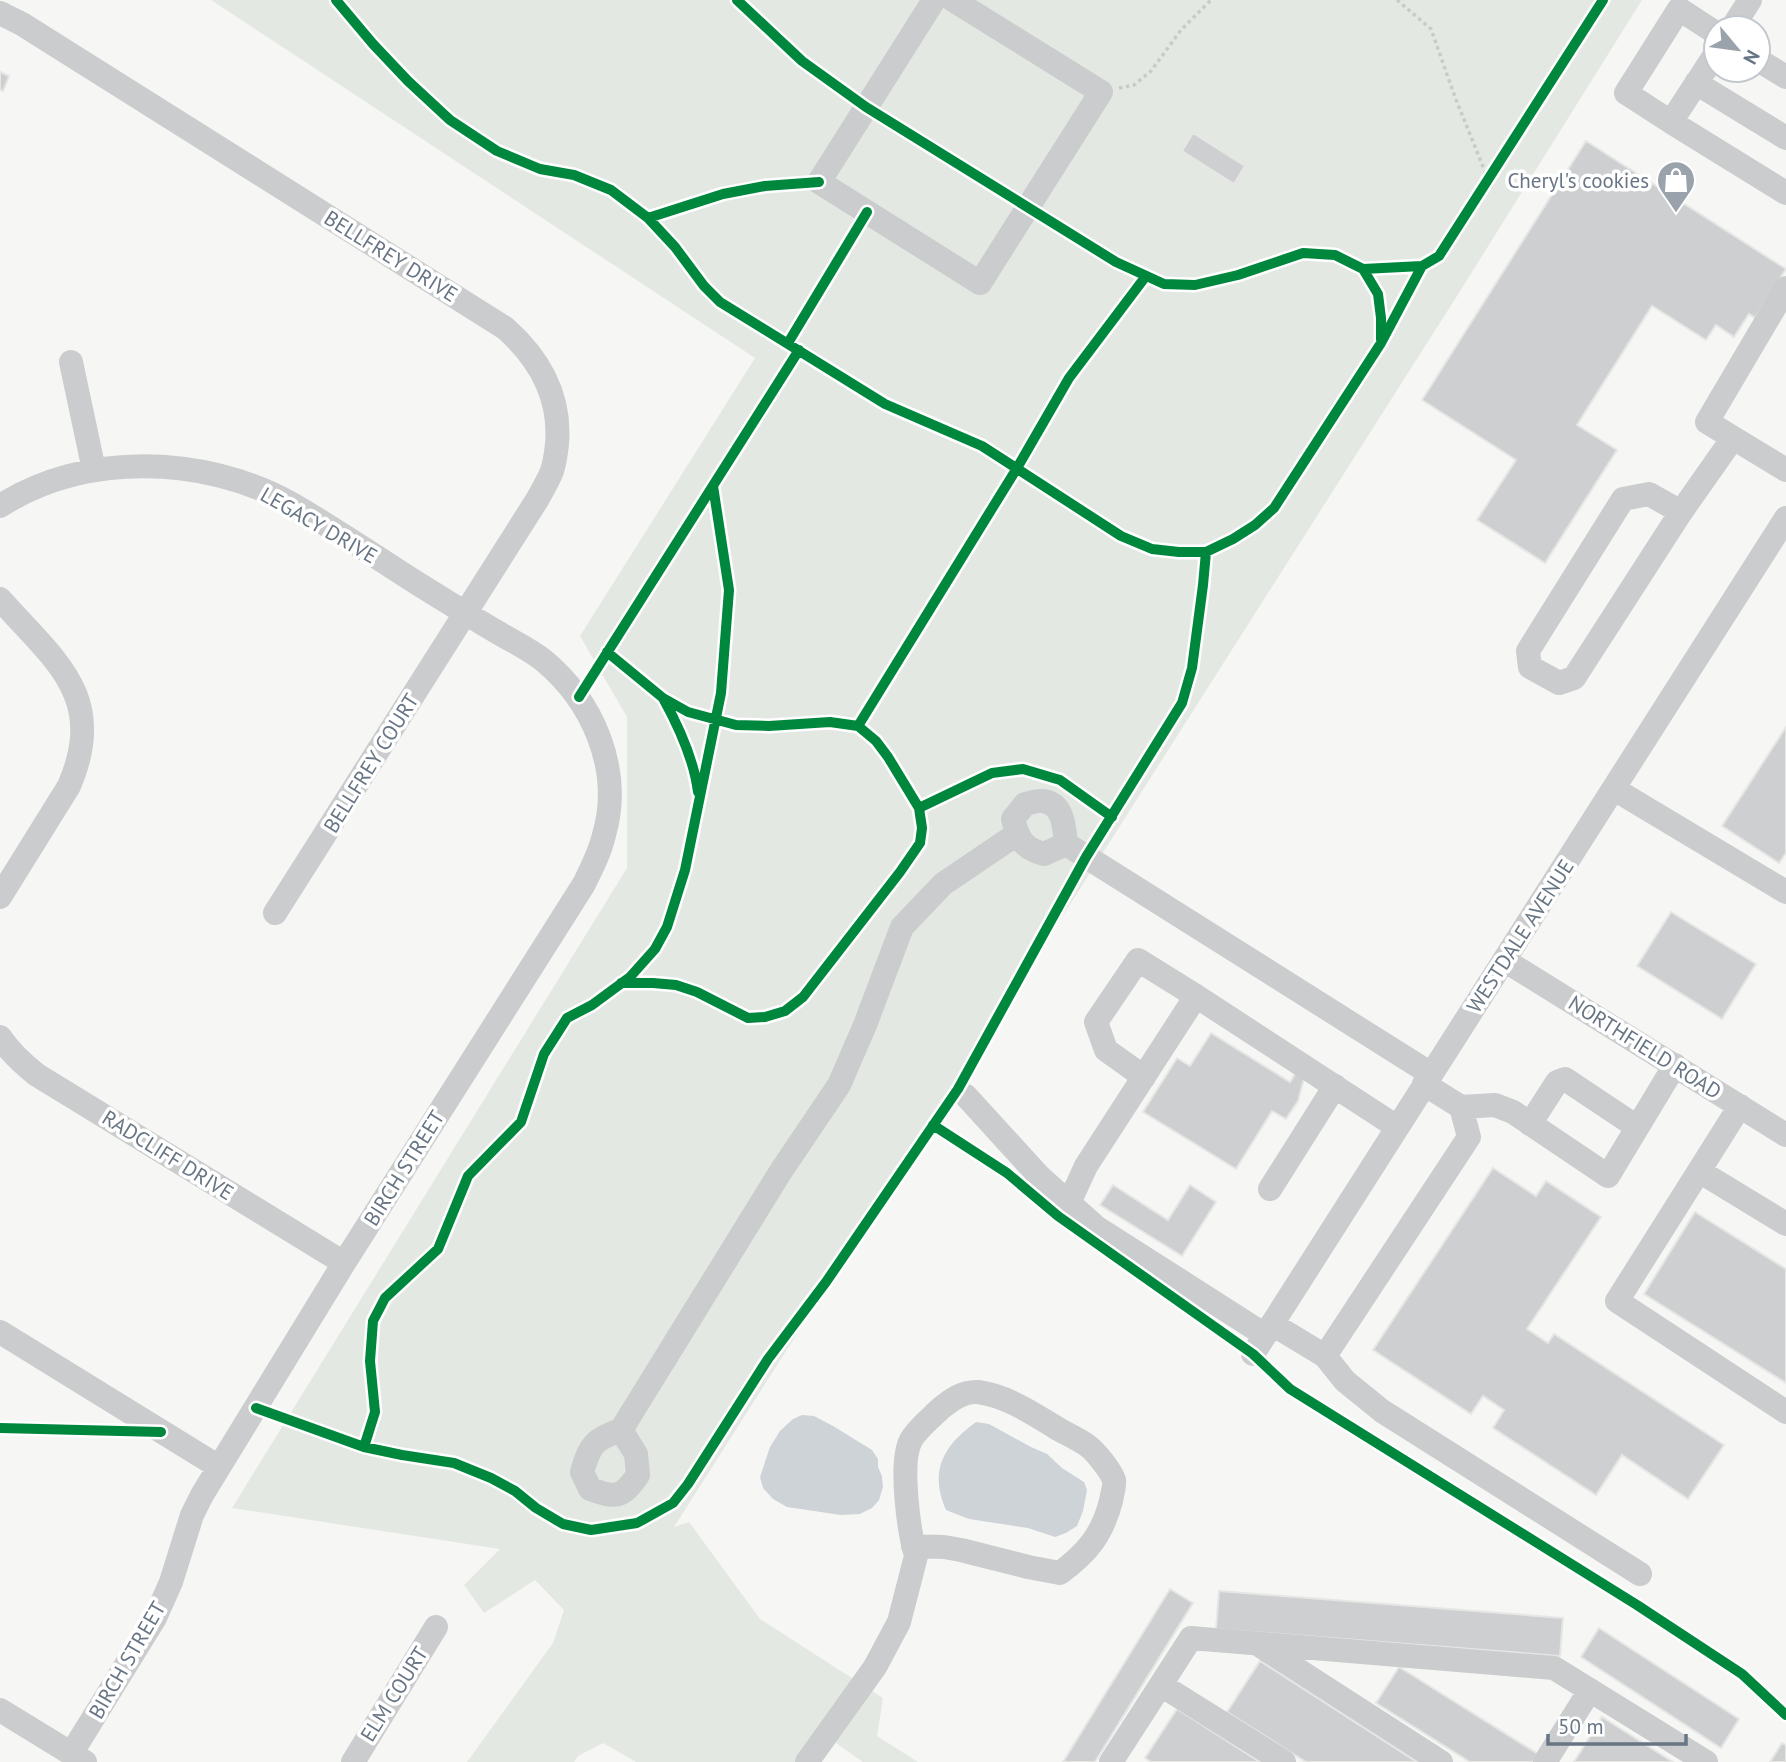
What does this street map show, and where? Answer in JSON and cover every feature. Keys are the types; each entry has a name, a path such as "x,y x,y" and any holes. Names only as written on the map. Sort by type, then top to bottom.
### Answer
{"street":[{"path":"934,0 819,182 980,283 1101,92 953,0"},
{"path":"1702,24 1679,9 1626,93 1786,193"},
{"name":"BELLFREY DRIVE","path":"0,13 22,24 505,328 530,354 550,389 556,407 556,454 552,470 537,500 466,613"},
{"path":"1671,122 1702,74"},
{"path":"1696,83 1786,138"},
{"path":"1786,288 1707,422 1786,470"},
{"path":"71,362 94,470"},
{"path":"1681,512 1649,494 1623,499 1528,651 1530,667 1559,683 1574,678 1681,512 1733,438"},
{"name":"LEGACY DRIVE","path":"0,506 35,488 94,470 155,467 216,475 256,487 289,502 466,613"},
{"name":"WESTDALE AVENUE","path":"1263,1338 1786,518"},
{"path":"0,599 60,664 73,686 80,706 83,728 82,750 69,786 0,897"},
{"name":"BELLFREY COURT","path":"275,913 466,613"},
{"name":"BIRCH STREET","path":"78,1758 155,1618 171,1582 192,1515 219,1467 344,1263 584,884 596,860 605,832 609,803 604,750 593,720 579,697 540,657 466,613"},
{"path":"1614,789 1786,892"},
{"path":"1042,801 1056,807 1064,822 1066,844 1044,854 1029,850 1017,834 1013,819 1025,804 1042,801"},
{"path":"621,1430 766,1195 839,1085 902,927 943,884 1017,834"},
{"path":"1066,844 1428,1079 1461,1107 1469,1137 1325,1356"},
{"path":"1144,1077 1106,1050 1096,1022 1138,960 1397,1127"},
{"name":"NORTHFIELD ROAD","path":"1504,960 1786,1135"},
{"path":"1069,1203 1086,1166 1196,996"},
{"name":"RADCLIFF DRIVE","path":"0,1037 37,1075 344,1263"},
{"path":"1461,1107 1495,1105 1513,1112 1608,1176 1675,1065"},
{"path":"1530,1124 1557,1082 1565,1080 1637,1127"},
{"path":"1270,1189 1335,1086"},
{"path":"966,1096 1040,1177 1096,1227 1263,1338 1325,1356 1345,1381 1382,1411 1640,1574"},
{"path":"1740,1106 1617,1301 1786,1412"},
{"path":"1699,1171 1786,1224"},
{"path":"0,1332 219,1467"},
{"path":"807,1762 875,1667 899,1622 916,1556 913,1546 907,1503 906,1460 909,1443 940,1409 964,1394 977,1392 1000,1397 1089,1447 1111,1472 1115,1483 1108,1513 1096,1538 1081,1557 1060,1573 961,1549 913,1546"},
{"name":"ELM COURT","path":"353,1762 436,1627"},
{"path":"1111,1762 1191,1638 1554,1668 1706,1762"},
{"path":"1256,1643 1441,1762"},
{"path":"1161,1685 1284,1762"},
{"path":"1545,1762 1590,1690"},
{"path":"0,1710 78,1758"}],"path":[{"path":"1101,92 1134,85 1151,71 1181,30 1211,0"},
{"path":"1397,0 1431,29 1485,184"},
{"path":"1485,184 1495,168"}],"shaded area":[{"path":"211,0 1642,0 1457,296 674,1527 689,1522 760,1619 883,1698 877,1736 918,1762 863,1762 820,1732 799,1762 636,1762 603,1743 578,1756 574,1762 467,1762 553,1643 564,1610 535,1580 484,1613 464,1585 500,1549 232,1508 627,868 627,717 580,636 755,358"},
{"path":"802,1415 814,1416 872,1450 878,1459 883,1487 879,1500 872,1508 860,1514 841,1515 787,1507 773,1499 763,1488 760,1477 770,1447 780,1431"},
{"path":"976,1422 989,1424 1047,1454 1062,1468 1084,1482 1087,1490 1077,1526 1055,1537 1028,1528 969,1519 946,1510 939,1483 942,1460 955,1440"}],"building":[{"path":"0,72 9,76 3,91 0,90"},
{"path":"1193,133 1245,166 1234,184 1182,151"},
{"path":"1586,141 1786,269 1755,318 1749,314 1734,337 1716,325 1706,340 1652,306 1577,425 1617,450 1545,563 1477,520 1516,460 1422,400"},
{"path":"1786,727 1786,853 1779,863 1722,826"},
{"path":"1671,912 1756,964 1722,1019 1637,966"},
{"path":"1211,1033 1290,1082 1295,1074 1304,1079 1298,1101 1286,1119 1272,1111 1236,1169 1143,1112 1177,1058 1190,1066"},
{"path":"1493,1168 1536,1196 1546,1181 1601,1217 1527,1329 1548,1343 1554,1334 1724,1445 1688,1499 1622,1455 1596,1495 1493,1428 1504,1410 1483,1396 1471,1414 1373,1350"},
{"path":"1113,1185 1168,1220 1190,1185 1216,1202 1182,1256 1100,1205"},
{"path":"1695,1212 1786,1269 1786,1383 1644,1294"},
{"path":"1170,1589 1193,1603 1095,1762 1063,1762"},
{"path":"1219,1591 1563,1618 1560,1656 1216,1629"},
{"path":"1599,1628 1739,1719 1721,1748 1581,1657"},
{"path":"1260,1661 1417,1762 1306,1762 1227,1712"},
{"path":"1399,1667 1538,1754 1533,1762 1470,1762 1376,1703"},
{"path":"1177,1709 1260,1762 1151,1762 1145,1758"},
{"path":"1602,1717 1673,1762 1574,1762"},
{"path":"1782,1743 1786,1745 1786,1762 1770,1762"}],"cycle path":[{"path":"336,0 408,81 450,120 497,151 540,169 574,175 611,190 648,218 720,302 885,404 982,446 1121,536 1152,549 1206,552 1255,525 1274,508 1381,343 1422,266"},
{"path":"737,0 802,61 866,107 1116,262 1164,284 1195,285 1238,275 1303,253 1335,255 1363,269 1378,294 1381,340"},
{"path":"1363,269 1422,266 1439,256 1603,0"},
{"path":"648,218 723,194 765,186 819,182"},
{"path":"788,343 867,212"},
{"path":"858,726 1017,468 1069,378 1146,276"},
{"path":"579,697 799,350"},
{"path":"364,1447 375,1412 370,1361 373,1321 385,1298 438,1249 468,1176 521,1122 544,1054 567,1018 592,1005 630,977 655,949 667,927 685,870 721,693 729,590 713,486"},
{"path":"256,1408 364,1447 454,1463 515,1491 536,1508 563,1524 591,1530 637,1523 673,1503 768,1359 826,1282 958,1089 1086,857 1182,703 1192,668 1206,552"},
{"path":"607,652 663,698 688,712 736,725 830,722 858,726 876,741 888,757 919,808 922,828 920,843 900,872 803,997 785,1011 765,1017 748,1018 697,992 676,985 621,983"},
{"path":"663,698 685,744 698,792"},
{"path":"919,808 992,773 1023,769 1060,780 1112,817"},
{"path":"933,1125 1007,1173 1058,1216 1253,1354 1290,1389 1637,1605 1742,1674 1786,1715"},
{"path":"0,1428 161,1432"}],"place":[{"name":"Cheryl's cookies","path":"1676,214"}]}
